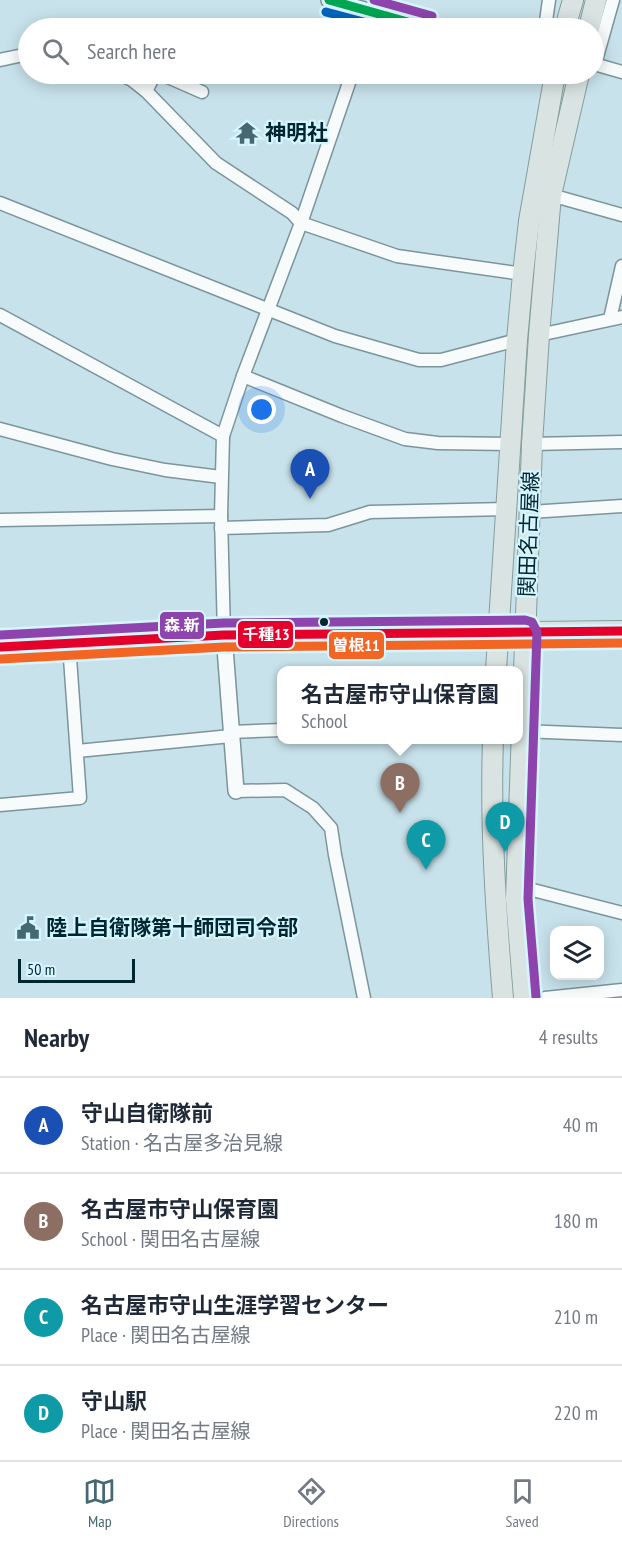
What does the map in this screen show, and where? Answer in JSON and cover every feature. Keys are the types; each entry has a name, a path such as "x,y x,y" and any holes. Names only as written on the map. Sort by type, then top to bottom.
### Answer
{"main road":[{"path":"568,18 573,0"},
{"path":"592,18 596,0"},
{"name":"関田名古屋線","path":"496,666 523,274 529,221 553,84"},
{"name":"関田名古屋線","path":"523,698 532,444 551,195 584,84"},
{"path":"0,647 224,635 622,631"},
{"path":"493,744 495,897 503,998"},
{"name":"関田名古屋線","path":"522,744 516,888 524,998"}],"street":[{"path":"329,0 375,7 403,18"},
{"path":"546,18 549,0"},
{"path":"604,25 613,0"},
{"path":"0,60 18,56"},
{"path":"604,69 622,72"},
{"path":"137,84 216,163 292,213 301,223 397,256 523,274"},
{"path":"146,91 150,84"},
{"path":"184,84 202,92"},
{"path":"349,84 301,223 243,376 223,436 221,522 224,635 236,791 285,790 313,808 331,828 364,998"},
{"path":"551,195 622,215"},
{"path":"0,203 335,336 419,360 441,360 517,340"},
{"path":"539,335 616,318 622,266"},
{"path":"0,315 223,436"},
{"path":"243,376 405,439 438,443 510,444"},
{"path":"0,429 112,459 165,470 221,477"},
{"path":"532,444 622,442"},
{"path":"530,512 622,506"},
{"path":"0,520 328,525 369,512 507,508"},
{"path":"0,805 80,798 69,644"},
{"path":"77,751 277,729"},
{"path":"523,731 622,735"},
{"path":"516,888 529,889 622,913"},
{"path":"545,998 622,990"}],"transit line":[{"path":"329,0 393,18"},
{"name":"森.新","path":"374,0 432,16"},
{"path":"326,12 348,18"},
{"name":"森.新","path":"0,635 224,623 525,620 532,622 537,632 528,899 536,997"},
{"name":"千種13","path":"0,647 224,635 622,631"},
{"name":"曽根11","path":"1,659 224,647 622,643"}],"place":[{"name":"神明社","path":"247,133"},
{"name":"守山自衛隊前","path":"310,499"},
{"name":"名古屋市守山保育園","path":"400,813"},
{"name":"守山駅","path":"505,852"},
{"name":"名古屋市守山生涯学習センター","path":"426,870"},
{"name":"陸上自衛隊第十師団司令部","path":"28,928"}]}
